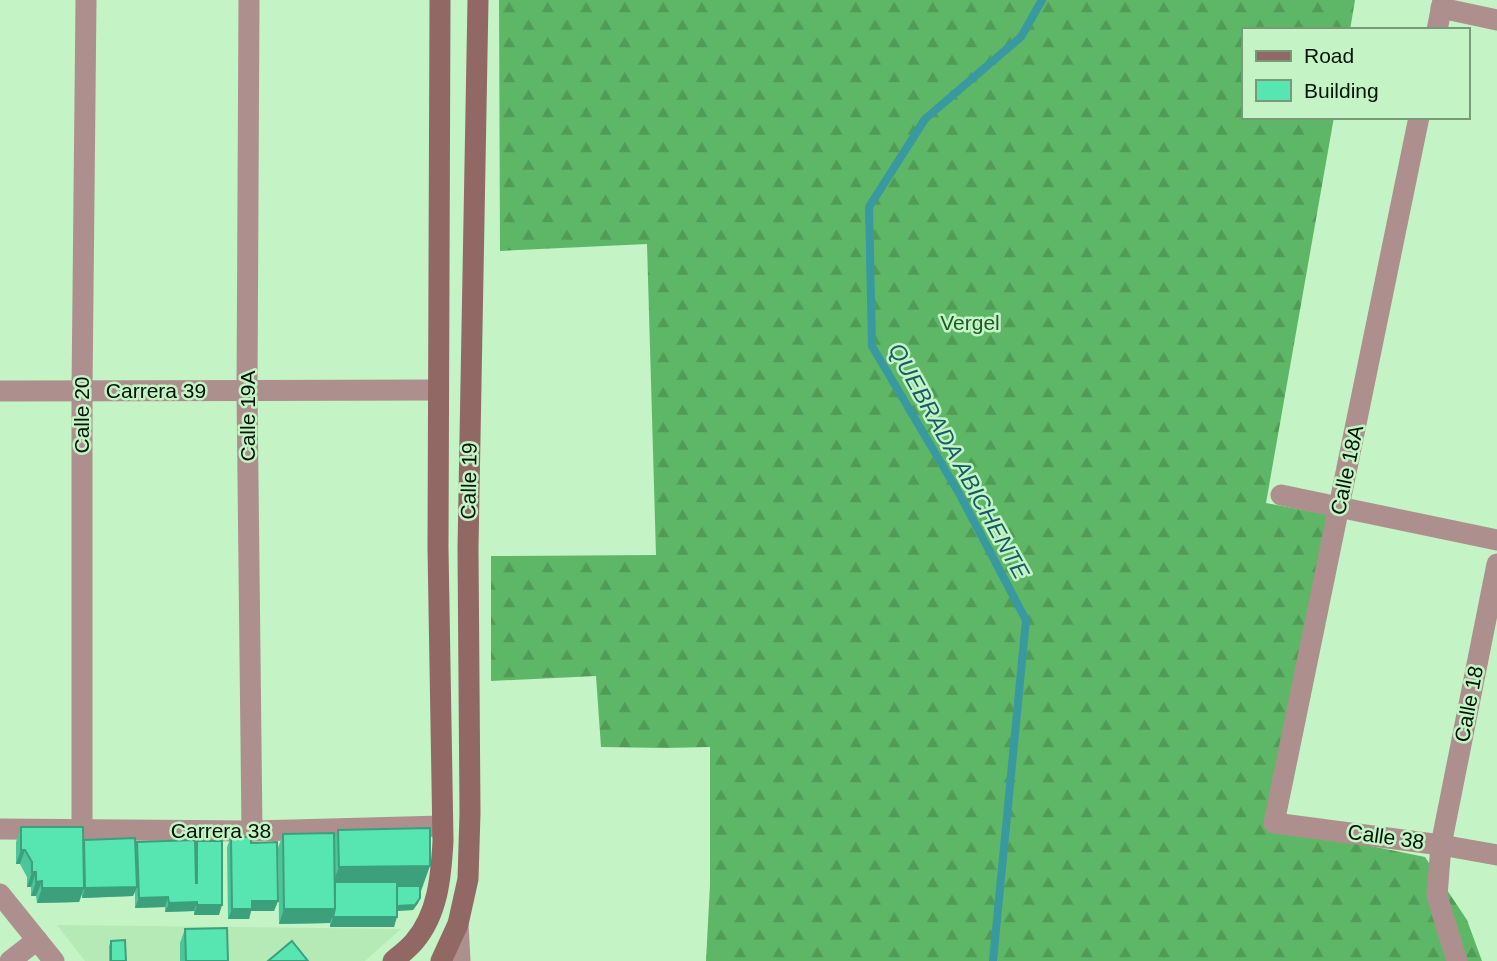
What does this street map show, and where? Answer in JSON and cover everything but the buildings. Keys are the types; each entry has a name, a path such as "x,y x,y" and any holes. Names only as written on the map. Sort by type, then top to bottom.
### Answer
{"main road":[{"name":"Calle 19","path":"393,961 413,944 429,921 441,876 438,548 440,0"},
{"name":"Calle 19","path":"458,924 468,879 470,813 468,548 478,0"},
{"path":"441,961 458,924"}],"street":[{"name":"Calle 20","path":"82,830 82,391 86,0"},
{"name":"Calle 19A","path":"249,0 247,391 252,831"},
{"path":"1437,28 1442,4 1497,20"},
{"name":"Calle 18A","path":"1274,823 1419,119"},
{"name":"Carrera 39","path":"0,391 438,390"},
{"path":"1281,495 1497,540"},
{"name":"Calle 18","path":"1457,961 1437,896 1441,845 1497,564"},
{"name":"Calle 38","path":"1274,823 1497,855"},
{"name":"Carrera 38","path":"0,830 252,831 442,826"},
{"path":"0,894 54,961"},
{"name":"Calle 19","path":"458,924 460,961"},
{"path":"10,961 37,940"}],"shaded area":[{"path":"57,925 401,929 365,961 85,961"}],"green space":[{"name":"Vergel","path":"499,0 1355,0 1350,28 1242,28 1242,119 1334,119 1266,503 1330,515 1268,825 1425,857 1467,920 1482,961 706,961 710,885 710,747 601,747 596,676 491,681 491,556 656,555 647,244 500,251"}],"waterway":[{"name":"QUEBRADA ABICHENTE","path":"993,961 1026,620 960,495 872,346 869,207 925,119 1021,37 1042,0"}]}
